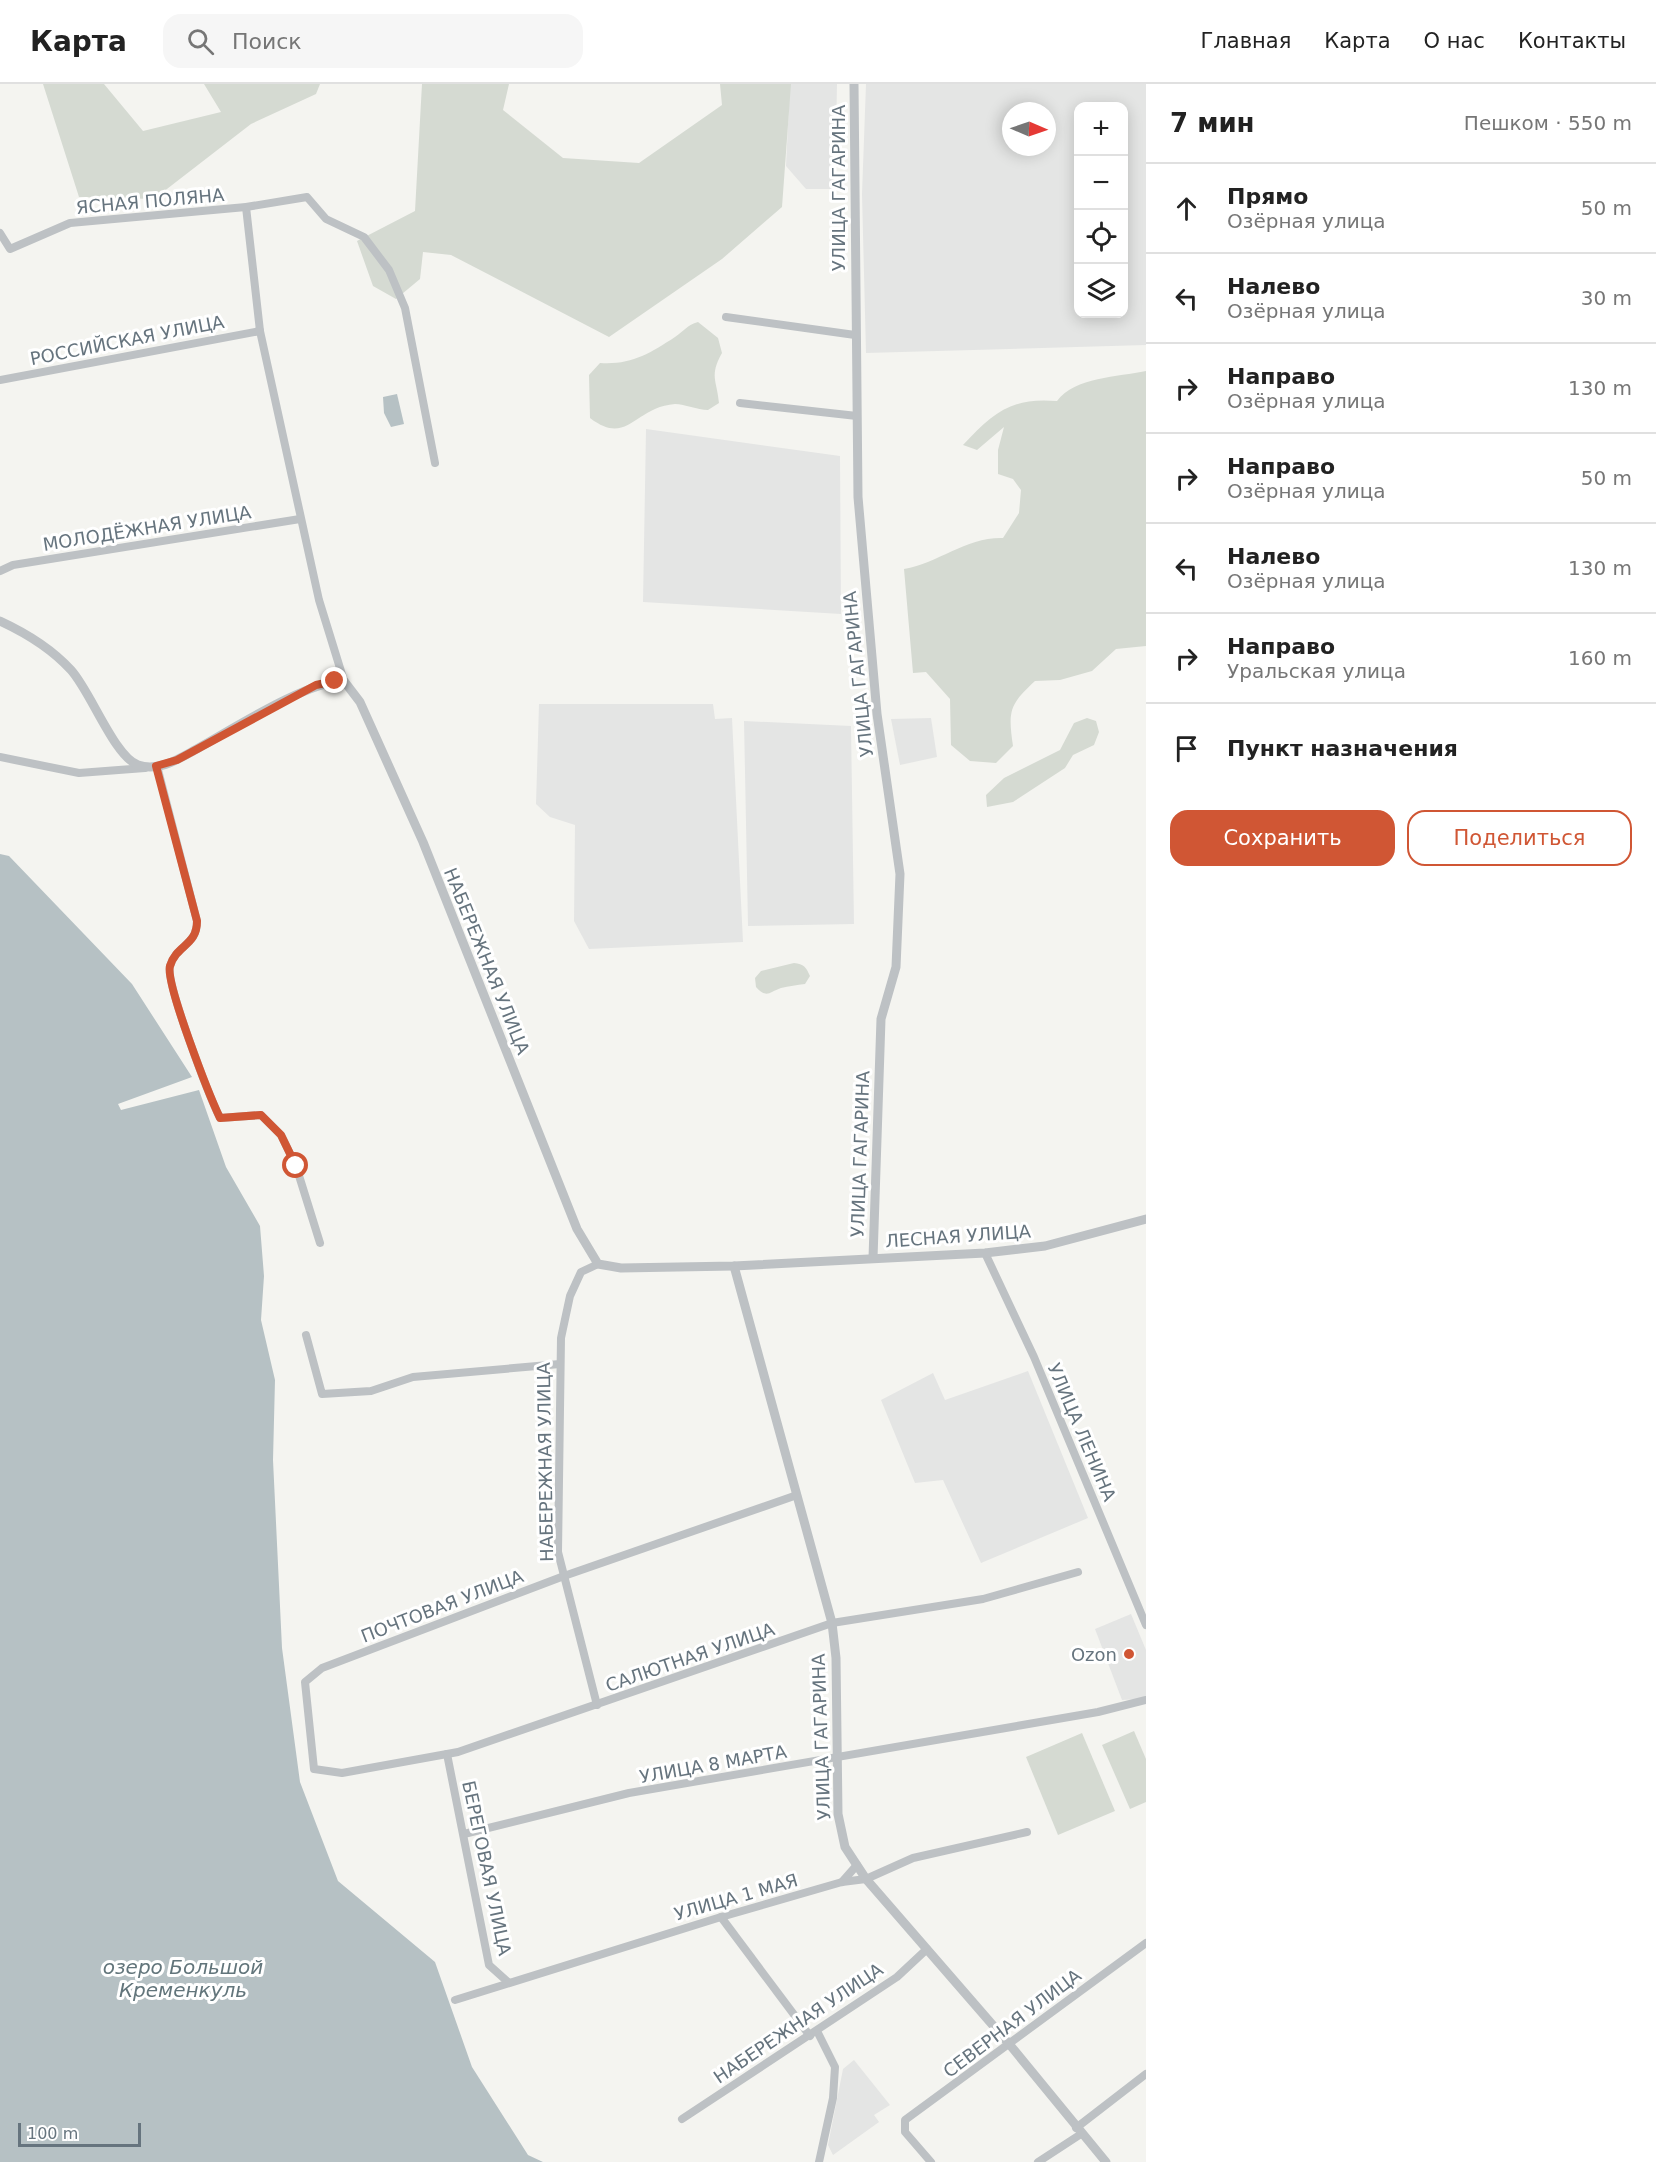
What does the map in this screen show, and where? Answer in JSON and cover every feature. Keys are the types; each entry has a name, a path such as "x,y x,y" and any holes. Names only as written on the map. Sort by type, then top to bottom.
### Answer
{"street":[{"name":"УЛИЦА ГАГАРИНА","path":"854,84 858,497 869,639 900,874 896,967 881,1019 873,1258"},
{"path":"0,758 79,773 153,767 177,760 316,685 340,681 300,519 260,330 246,207 307,197 326,219 364,237 389,270 405,308 435,463"},
{"name":"ЯСНАЯ ПОЛЯНА","path":"0,233 10,249 70,223 246,207"},
{"path":"726,317 855,335"},
{"name":"РОССИЙСКАЯ УЛИЦА","path":"0,380 260,330"},
{"path":"740,402 857,416"},
{"name":"МОЛОДЁЖНАЯ УЛИЦА","path":"0,572 13,565 300,519"},
{"path":"0,621 27,634 70,669 88,692 115,744 128,759 137,765 153,767"},
{"name":"НАБЕРЕЖНАЯ УЛИЦА","path":"340,681 360,702 423,842 577,1229 598,1264 581,1272 570,1296 561,1338 558,1552 597,1705"},
{"path":"153,767 197,921 197,932 193,939 176,952 169,968 178,1003 211,1099 220,1118 261,1115 281,1135 296,1166 320,1243"},
{"name":"ЛЕСНАЯ УЛИЦА","path":"734,1266 986,1253 1045,1246 1146,1219"},
{"name":"УЛИЦА ЛЕНИНА","path":"986,1253 1034,1357 1146,1625"},
{"path":"598,1264 621,1268 734,1266"},
{"name":"УЛИЦА ГАГАРИНА","path":"734,1266 832,1623 836,1658 838,1814 845,1847 866,1879 1010,2045 1078,2131 1106,2162"},
{"path":"306,1335 322,1394 371,1391 413,1377 560,1364"},
{"name":"ПОЧТОВАЯ УЛИЦА","path":"314,1769 305,1682 322,1668 564,1576 797,1495"},
{"name":"САЛЮТНАЯ УЛИЦА","path":"314,1769 342,1773 447,1754 597,1705 832,1623 982,1599 1078,1572"},
{"name":"УЛИЦА 8 МАРТА","path":"464,1834 629,1793 1098,1712 1146,1700"},
{"name":"БЕРЕГОВАЯ УЛИЦА","path":"447,1754 489,1965 508,1982"},
{"name":"УЛИЦА 1 МАЯ","path":"455,2000 722,1917 842,1882 866,1879 913,1858 1027,1832"},
{"path":"842,1882 857,1865"},
{"path":"722,1917 810,2036"},
{"name":"СЕВЕРНАЯ УЛИЦА","path":"931,2162 905,2132 905,2121 1146,1943"},
{"name":"НАБЕРЕЖНАЯ УЛИЦА","path":"682,2119 897,1977 927,1949"},
{"path":"817,2031 835,2067 833,2098 819,2162"},
{"path":"1038,2162 1146,2074"}],"shaded area":[{"path":"43,84 104,84 143,131 221,112 204,84 320,84 316,94 251,124 154,199 79,197"},
{"path":"422,84 509,84 503,110 563,158 639,163 722,105 720,84 791,84 782,207 722,259 609,337 451,255 423,252 420,279 396,299 373,286 357,241 415,211"},
{"path":"790,84 837,84 835,189 806,189 786,166"},
{"path":"866,84 1146,84 1146,345 866,353 862,194"},
{"path":"698,322 718,338 722,353 715,373 719,403 708,410 679,404 661,407 623,427 603,426 590,418 589,375 600,363 621,362 639,357 657,349 688,326"},
{"path":"1146,371 1146,646 1116,649 1092,671 1060,680 1035,681 1020,696 1012,709 1013,746 996,763 970,761 951,745 950,699 926,672 913,673 904,569 977,542 1003,538 1019,513 1021,490 1013,479 998,474 998,450 1004,427 977,450 963,445 984,424 1004,409 1015,405 1041,400 1057,401 1065,393 1086,383"},
{"path":"646,429 840,456 841,614 643,602"},
{"path":"539,704 713,704 715,719 732,718 743,942 589,949 574,921 575,825 550,817 536,804"},
{"path":"931,718 937,757 900,765 891,719"},
{"path":"1087,718 1096,721 1099,732 1094,745 1073,755 1065,768 1013,802 987,807 986,795 1004,778 1060,750 1074,723"},
{"path":"744,721 851,726 854,924 748,926"},
{"path":"794,963 802,965 809,973 810,976 805,984 781,988 766,994 756,987 755,978 761,971"},
{"path":"1028,1371 1088,1518 981,1563 943,1480 915,1483 881,1400 933,1373 945,1400"},
{"path":"1131,1614 1146,1650 1146,1696 1122,1700 1095,1629"},
{"path":"1134,1731 1146,1759 1146,1802 1130,1809 1102,1745"},
{"path":"1082,1733 1115,1811 1058,1835 1026,1757"},
{"path":"854,2060 890,2105 874,2115 879,2122 833,2155 828,2145 843,2069"}],"water":[{"path":"397,394 404,424 391,427 384,413 383,397"},
{"name":"озеро Большой Кременкуль","path":"0,854 9,856 132,984 192,1077 118,1104 121,1110 199,1090 226,1167 260,1226 264,1276 261,1320 275,1380 273,1460 282,1648 300,1782 338,1881 435,1962 472,2067 528,2155 543,2162 0,2162"}],"place":[{"name":"Ozon","path":"1129,1654"}],"route":[{"path":"296,1166 281,1135 261,1115 220,1118 211,1099 172,987 169,968 176,952 193,939 197,932 197,921 156,766 177,760 316,685 335,681"}]}
